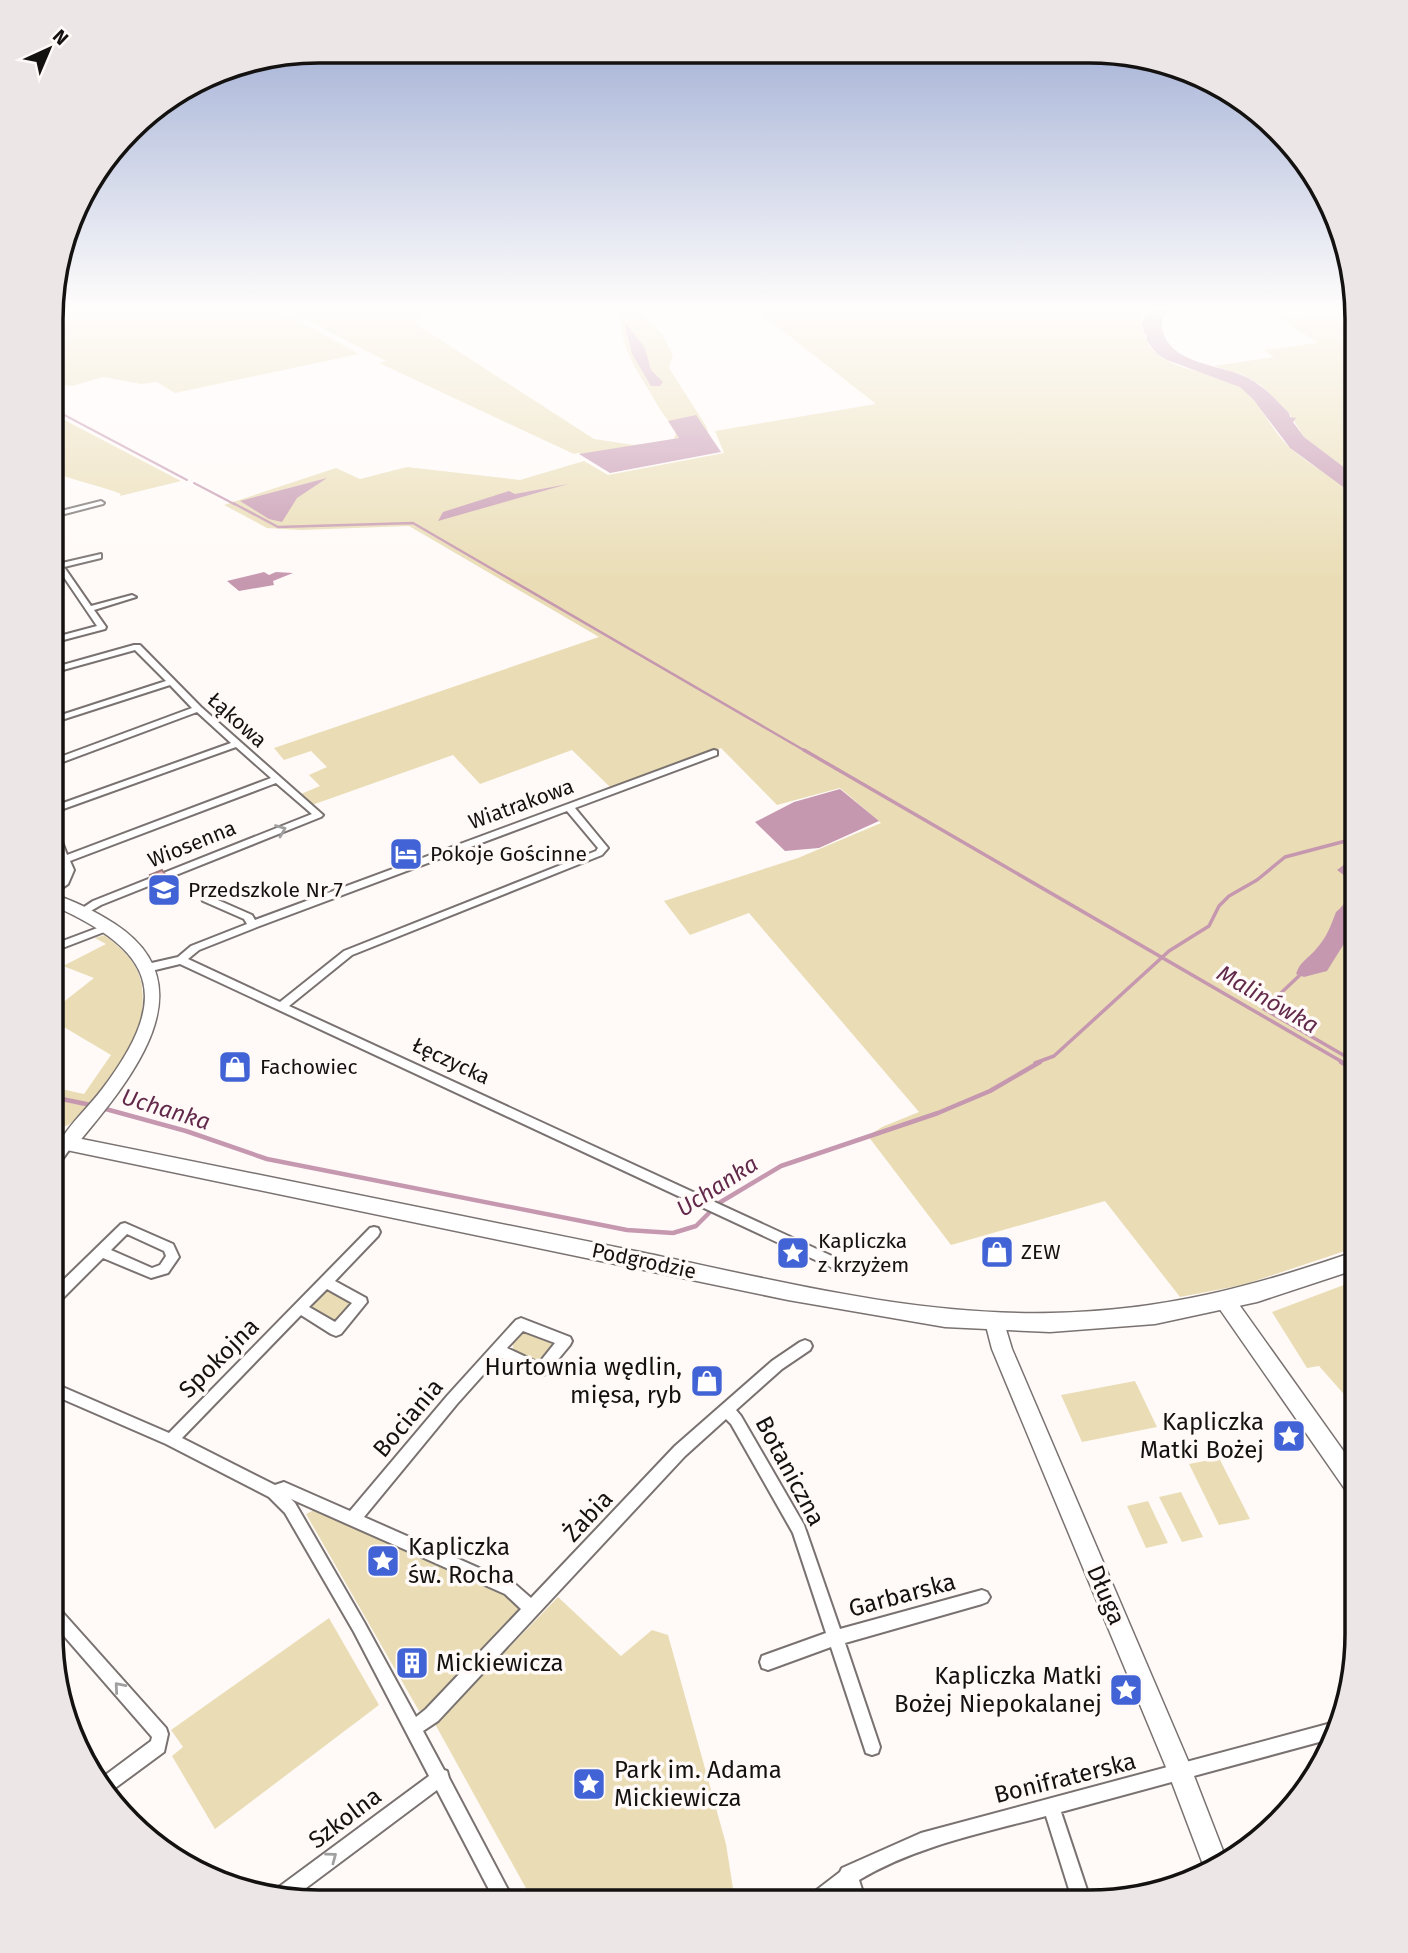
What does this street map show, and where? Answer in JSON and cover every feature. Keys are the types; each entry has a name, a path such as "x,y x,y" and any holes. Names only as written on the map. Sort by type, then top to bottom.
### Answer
{"main road":[{"name":"Podgrodzie","path":"63,1142 788,1291 889,1310 995,1322 1123,1318 1226,1302 1291,1284 1345,1264"}],"street":[{"path":"63,512 102,503"},
{"path":"63,565 98,556"},
{"path":"63,570 102,627 63,638"},
{"path":"89,609 132,597"},
{"name":"Łąkowa","path":"63,668 137,647 198,709 318,816"},
{"path":"63,717 170,682"},
{"path":"63,759 198,709"},
{"path":"63,806 238,743"},
{"name":"Wiatrakowa","path":"147,968 181,960 195,948 253,925 714,753"},
{"path":"65,859 277,779"},
{"path":"282,1006 348,953 599,853 603,848 569,807"},
{"name":"Wiosenna","path":"82,913 97,903 318,816"},
{"path":"63,854 69,876 63,882"},
{"path":"207,899 248,917 253,925"},
{"path":"63,904 108,926 128,943 147,968 152,1000 145,1035 128,1065 89,1116 63,1138"},
{"path":"63,945 108,926"},
{"name":"Łęczycka","path":"181,960 843,1266"},
{"path":"63,1289 125,1228 169,1248 173,1257 164,1269 151,1273 102,1252"},
{"name":"Spokojna","path":"171,1440 374,1232"},
{"path":"300,1308 336,1330 361,1302 326,1282"},
{"path":"1226,1302 1345,1471"},
{"name":"Długa","path":"995,1322 1002,1349 1180,1772 1213,1858"},
{"name":"Żabia","path":"414,1728 432,1715 680,1451 777,1364 805,1346"},
{"name":"Bociania","path":"354,1518 498,1350"},
{"path":"63,1393 171,1440 274,1492 290,1508 309,1537 441,1777 499,1890"},
{"name":"Botaniczna","path":"726,1409 736,1419 799,1530 872,1747"},
{"path":"274,1492 284,1489 354,1518 510,1589 532,1609"},
{"name":"Garbarska","path":"834,1638 982,1597"},
{"path":"63,1624 160,1734 152,1752 110,1782"},
{"path":"768,1662 834,1638"},
{"name":"Bonifraterska","path":"830,1890 848,1874 882,1855 921,1841 1325,1733"},
{"name":"Szkolna","path":"291,1888 441,1777"},
{"path":"1051,1806 1078,1890"},
{"path":"848,1874 853,1890"}],"shaded area":[{"path":"459,400 534,400 594,439 634,445 673,441 677,430 655,400 690,400 706,426 713,448 608,470 579,453 574,454"},
{"path":"871,400 1254,400 1288,446 1345,487 1345,1251 1243,1285 1180,1297 1105,1201 951,1245 868,1136 882,1127 919,1112 749,913 690,935 664,901 798,858 881,823 840,788 777,805 721,748 611,788 572,750 480,784 453,755 312,805 301,794 320,786 309,775 327,767 311,751 284,760 274,748 599,637 409,526 301,530 267,528 224,505 336,468 360,479 407,467 520,480 584,461 608,475 724,453 715,431 876,404"},
{"path":"1254,400 1276,400 1290,417 1296,418 1293,422 1304,437 1345,468 1345,488 1290,448"},
{"path":"1276,400 1345,400 1345,468 1304,437 1289,413"},
{"path":"696,415 721,452 610,473 579,454 679,438 668,421"},
{"path":"63,419 181,481 120,496 121,494 63,476"},
{"path":"327,478 297,498 282,522 269,519 240,501"},
{"path":"568,484 438,521 443,512 509,491 515,494"},
{"path":"264,572 269,575 276,572 293,573 273,581 274,585 239,591 227,581"},
{"path":"840,789 879,821 819,848 785,851 755,822 794,802"},
{"path":"1345,864 1345,876 1337,870"},
{"path":"1345,902 1345,942 1327,971 1304,977 1296,974 1302,963 1323,940 1336,912"},
{"path":"105,935 127,955 139,974 143,999 140,1024 118,1067 97,1096 76,1119 63,1127 63,1089 84,1094 111,1055 63,1027 63,1002 94,978 63,966 106,944 95,938"},
{"path":"1345,1285 1345,1395 1319,1366 1307,1368 1272,1312"},
{"path":"325,1288 352,1302 352,1306 337,1323 308,1309 308,1305"},
{"path":"525,1331 551,1342 552,1346 544,1358 532,1361 514,1352 512,1341"},
{"path":"1135,1381 1157,1427 1082,1442 1061,1395"},
{"path":"1219,1458 1250,1519 1219,1525 1189,1464"},
{"path":"1181,1492 1203,1537 1182,1542 1159,1497"},
{"path":"1148,1501 1168,1543 1146,1548 1127,1506"},
{"path":"314,1510 501,1589 518,1602 521,1612 419,1711 306,1514"},
{"name":"Park im. Adama Mickiewicza","path":"558,1597 621,1656 652,1630 668,1635 726,1844 733,1890 527,1890 435,1724"},
{"path":"329,1618 379,1705 215,1829 172,1756 183,1747 171,1730"}],"building":[{"path":"162,870 173,885 161,890 150,875"}],"waterway":[{"path":"63,414 187,480"},
{"path":"194,483 236,505"},
{"path":"233,503 278,527 413,523 807,752"},
{"path":"804,750 1162,957"},
{"name":"Uchanka","path":"1162,957 1209,926 1219,906 1229,896 1257,880 1285,857 1345,841"},
{"name":"Uchanka","path":"1035,1063 1054,1056 1162,957"},
{"name":"Malinówka","path":"1162,957 1344,1063"},
{"path":"1301,974 1264,1009 1345,1056"},
{"name":"Uchanka","path":"102,1108 186,1131 267,1159 627,1230 673,1233 696,1226 719,1203 781,1166 938,1113 990,1091 1040,1062"},
{"name":"Malinówka","path":"1341,1062 1345,1064"},
{"name":"Uchanka","path":"63,1099 91,1105"}],"place":[{"name":"Pokoje Gościnne","path":"406,854"},
{"name":"Przedszkole Nr 7","path":"164,890"},
{"name":"Fachowiec","path":"235,1067"},
{"name":"ZEW","path":"997,1252"},
{"name":"Kapliczka z krzyżem","path":"793,1253"},
{"name":"Hurtownia wędlin, mięsa, ryb","path":"707,1381"},
{"name":"Kapliczka Matki Bożej","path":"1289,1436"},
{"name":"Kapliczka św. Rocha","path":"383,1561"},
{"name":"Mickiewicza","path":"412,1663"},
{"name":"Kapliczka Matki Bożej Niepokalanej","path":"1126,1690"},
{"name":"Park im. Adama Mickiewicza","path":"589,1784"}]}
